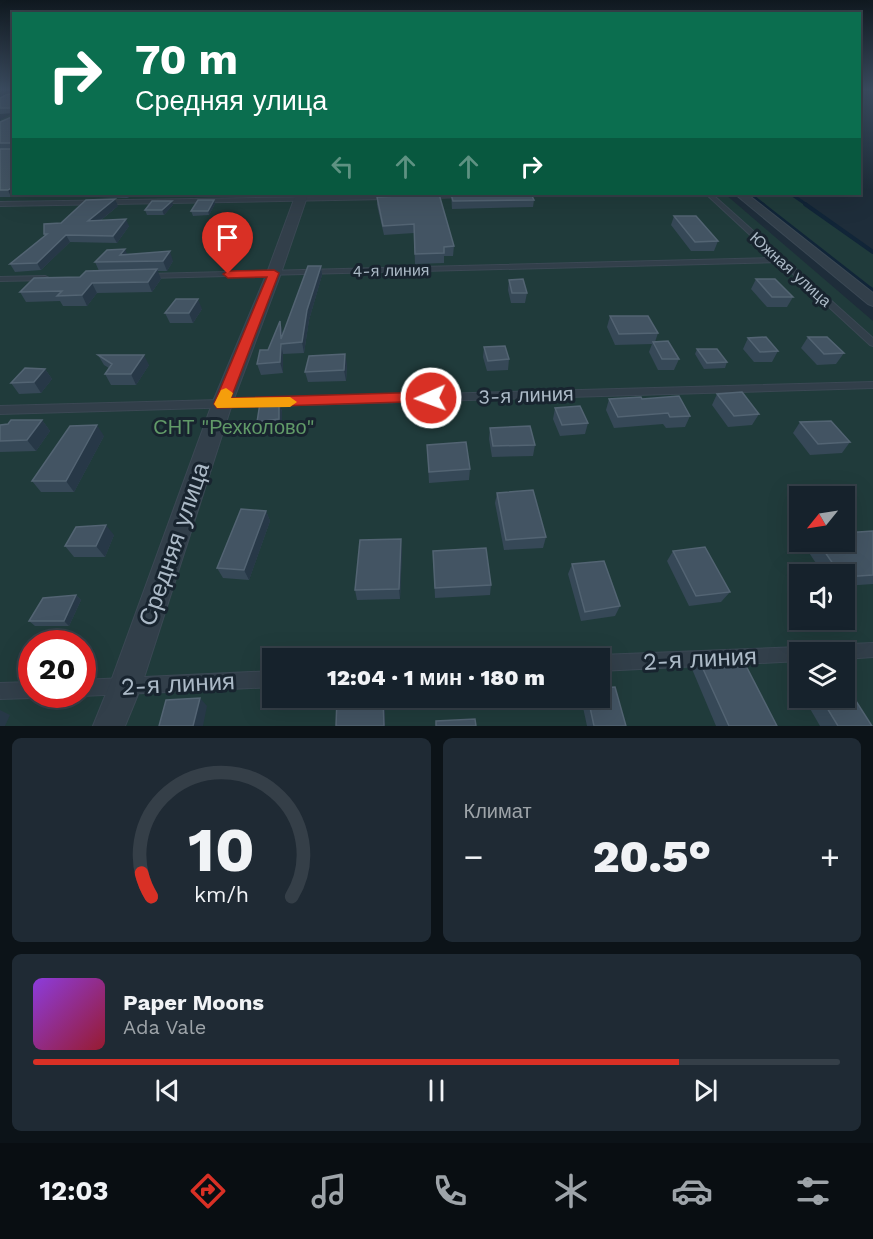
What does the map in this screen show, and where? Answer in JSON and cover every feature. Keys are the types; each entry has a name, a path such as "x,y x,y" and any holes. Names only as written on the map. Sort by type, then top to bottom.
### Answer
{"street":[{"path":"742,195 873,301"},
{"name":"Средняя улица","path":"109,726 125,687 222,404 274,273 301,196"}],"lane":[{"path":"415,196 473,195"},
{"name":"Южная улица","path":"710,195 873,343"},
{"path":"0,204 301,196 392,197"},
{"name":"4-я линия","path":"143,276 782,260"},
{"path":"0,279 60,278"},
{"name":"3-я линия","path":"0,410 873,385"},
{"path":"855,651 873,650"},
{"name":"2-я линия","path":"610,663 789,654"},
{"name":"2-я линия","path":"96,688 262,680"},
{"path":"0,691 18,690"}],"green space":[{"name":"СНТ \"Рехколово\"","path":"0,123 12,123 12,195 726,195 873,321 873,726 0,726"},
{"path":"751,195 792,195 873,252 873,291"}],"building":[{"path":"0,123 12,123 12,144 0,143"},
{"path":"12,147 12,187 0,190 0,149 11,149"},
{"path":"439,195 454,246 444,247 444,253 415,254 414,224 383,226 377,197"},
{"path":"451,195 532,195 534,200 453,201"},
{"path":"115,199 88,221 126,219 113,236 66,235 37,263 10,264 47,234 44,234 44,224 61,223 86,200"},
{"path":"198,200 214,200 208,211 191,211"},
{"path":"152,201 172,201 162,210 145,210"},
{"path":"674,216 696,216 718,241 695,242"},
{"path":"125,249 120,255 170,251 163,261 95,262 107,250"},
{"path":"308,266 321,266 307,310 302,342 281,344 280,362 257,364 260,350 268,350 280,321 281,339"},
{"path":"157,269 148,282 92,283 82,295 57,296 62,291 20,292 34,278 80,277 86,271"},
{"path":"523,279 527,293 512,293 509,280"},
{"path":"756,279 775,279 793,297 772,297"},
{"path":"176,299 198,299 189,313 165,313"},
{"path":"610,316 648,316 658,333 619,334"},
{"path":"766,337 778,351 760,352 748,338"},
{"path":"808,337 827,337 844,353 824,354"},
{"path":"668,341 679,359 662,359 653,342"},
{"path":"505,346 509,359 488,361 484,347"},
{"path":"697,349 717,349 727,362 707,363"},
{"path":"345,354 344,370 305,372 309,356"},
{"path":"98,355 144,355 131,374 105,374 112,364"},
{"path":"25,368 45,369 34,382 11,383"},
{"path":"742,392 759,414 734,416 717,394"},
{"path":"679,396 690,416 670,417 668,413 618,417 609,399 641,397 642,399"},
{"path":"279,401 279,419 257,422 260,403"},
{"path":"580,406 588,423 562,425 555,408"},
{"path":"11,420 42,420 27,440 0,441 0,425 8,424"},
{"path":"831,421 850,442 818,444 800,422"},
{"path":"97,425 66,481 32,481 70,426"},
{"path":"530,426 535,445 493,446 490,428"},
{"path":"466,442 470,469 429,472 427,445"},
{"path":"533,490 546,537 506,540 497,493"},
{"path":"241,509 266,511 244,570 217,568"},
{"path":"106,525 96,546 65,546 76,527"},
{"path":"873,531 873,575 855,576 855,564 833,564 825,552 855,552 855,532"},
{"path":"401,539 399,589 355,590 360,540"},
{"path":"705,547 730,592 696,596 673,551"},
{"path":"486,548 491,585 435,588 433,551"},
{"path":"604,561 620,606 585,612 572,564"},
{"path":"76,595 64,621 29,621 43,598"},
{"path":"742,658 777,726 729,726 699,660"},
{"path":"610,687 615,687 626,726 594,726 590,708 610,708"},
{"path":"200,698 193,726 159,726 166,700"},
{"path":"855,699 872,726 838,726 827,708 855,708"},
{"path":"337,708 383,708 384,726 336,726"},
{"path":"475,719 476,726 436,726 436,721"}],"waterway":[{"path":"751,195 764,205"},
{"path":"792,195 807,205"},
{"path":"762,204 872,290"},
{"path":"805,204 873,252"}],"slow traffic":[{"path":"226,393 222,404 290,402"}],"route":[{"path":"228,274 274,273 222,404 431,398"}]}
